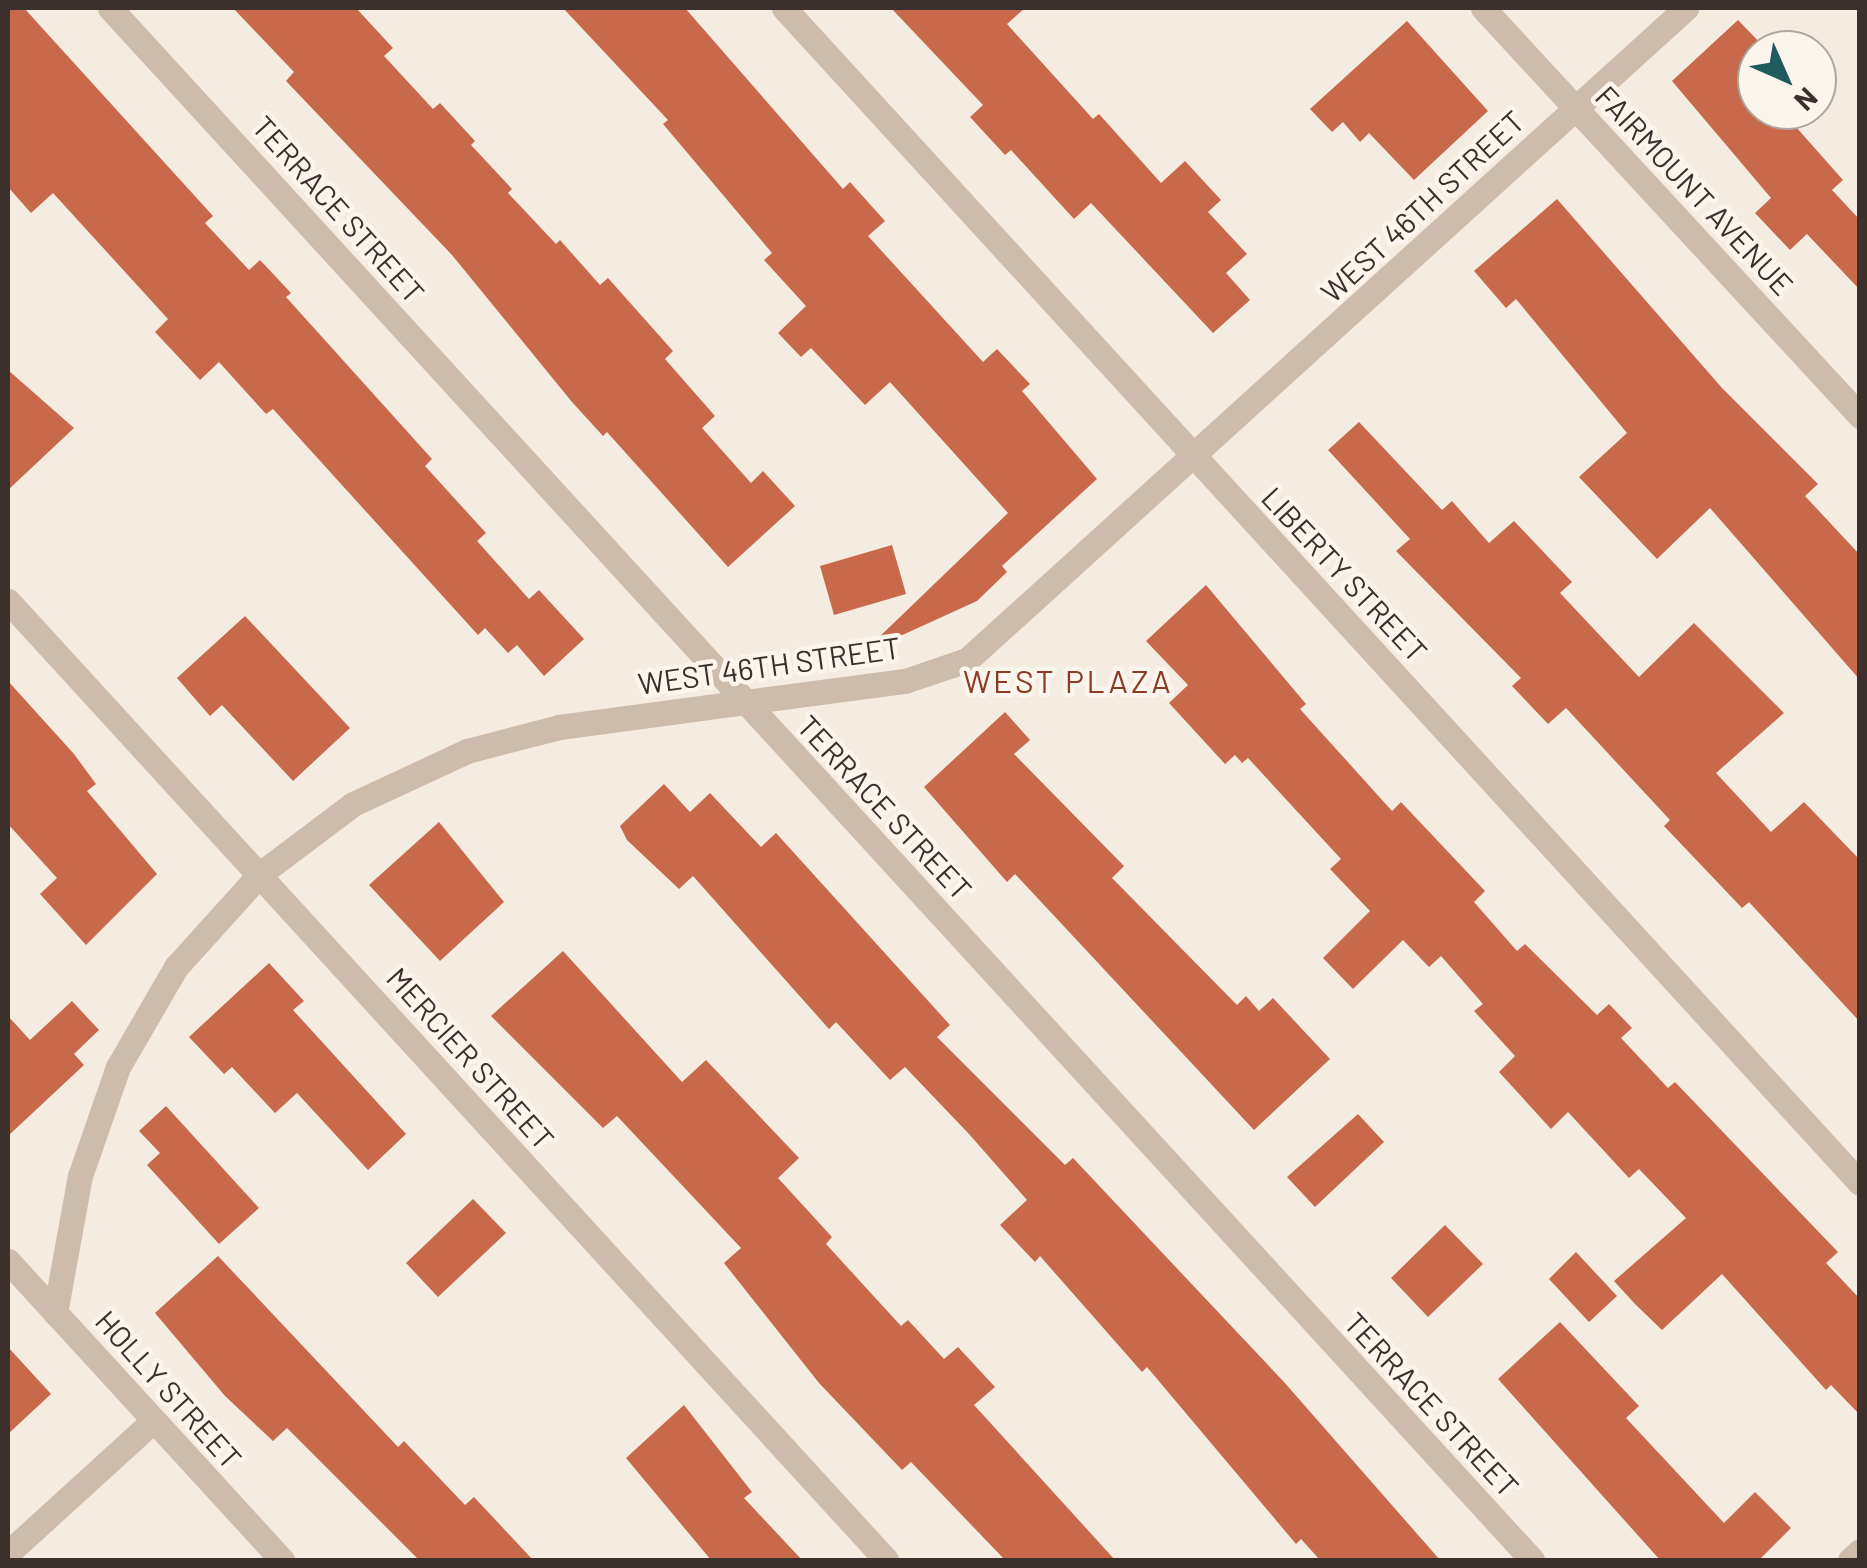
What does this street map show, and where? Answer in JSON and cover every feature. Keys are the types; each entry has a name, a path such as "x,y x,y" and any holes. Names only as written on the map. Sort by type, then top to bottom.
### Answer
{"street":[{"name":"TERRACE STREET","path":"110,8 1532,1560"},
{"name":"LIBERTY STREET","path":"784,8 1860,1182"},
{"name":"FAIRMOUNT AVENUE","path":"1483,8 1860,416"},
{"name":"WEST 46TH STREET","path":"56,1312 80,1176 118,1067 176,967 260,874 353,804 467,751 559,727 905,681 967,660 1195,459 1686,8"},
{"name":"MERCIER STREET","path":"8,601 886,1560"},
{"name":"HOLLY STREET","path":"8,1261 282,1560"},
{"path":"8,1553 153,1421"}],"building":[{"path":"8,8 24,8 213,216 205,223 249,270 260,260 291,293 286,297 432,459 425,466 486,533 477,541 529,599 539,590 584,639 544,676 517,645 508,653 485,628 478,635 273,409 266,414 219,362 200,380 155,332 168,319 53,193 31,213 8,187"},
{"path":"233,8 356,8 393,48 384,56 433,109 440,103 475,141 471,145 512,189 508,193 556,244 560,240 600,285 608,278 673,351 665,359 715,416 702,428 751,483 763,471 795,506 728,567 607,432 603,436 572,402 452,255 286,81 294,72"},
{"path":"563,8 685,8 843,189 850,182 885,221 868,236 983,362 997,349 1030,384 1022,391 1097,479 1002,566 1007,572 977,601 876,647 873,643 1008,513 890,382 865,405 811,348 801,357 778,333 806,306 764,260 772,253 663,124 668,120"},
{"path":"891,8 1025,8 1007,24 1093,119 1099,114 1161,183 1185,161 1221,200 1208,212 1247,254 1226,273 1250,300 1213,333 1091,203 1074,219 1011,150 1005,155 970,117 983,105"},
{"path":"1738,20 1748,30 1737,30 1737,130 1799,130 1843,180 1832,190 1860,220 1860,290 1807,234 1790,250 1755,213 1771,198 1672,81"},
{"path":"1407,21 1488,111 1414,180 1369,133 1360,142 1343,122 1332,132 1310,109"},
{"path":"1557,199 1722,388 1818,484 1805,496 1860,555 1860,680 1710,508 1657,559 1579,477 1627,433 1516,299 1506,308 1474,271"},
{"path":"8,370 74,428 8,490"},
{"path":"1359,422 1442,510 1452,501 1489,543 1514,521 1572,582 1560,593 1639,677 1694,623 1784,713 1716,773 1771,832 1804,802 1860,860 1860,1022 1749,902 1742,908 1664,826 1670,820 1566,708 1548,724 1512,686 1521,678 1396,551 1410,539 1328,450"},
{"path":"892,545 906,594 834,615 820,566"},
{"path":"1206,585 1306,704 1300,709 1392,811 1401,802 1485,891 1474,902 1517,951 1525,944 1597,1015 1609,1004 1632,1028 1621,1038 1668,1088 1675,1082 1838,1252 1826,1263 1860,1299 1860,1415 1831,1385 1826,1390 1722,1274 1662,1330 1614,1281 1686,1218 1639,1169 1629,1178 1568,1112 1551,1129 1499,1072 1515,1056 1474,1011 1483,1004 1441,956 1429,967 1403,940 1353,989 1323,958 1370,911 1330,869 1341,859 1248,758 1242,763 1235,755 1225,764 1169,703 1188,685 1146,641"},
{"path":"245,616 350,728 293,781 222,705 210,716 177,678"},
{"path":"8,681 74,754 96,784 87,791 157,874 86,945 40,894 57,878 8,824"},
{"path":"1005,712 1030,740 1014,754 1124,866 1112,878 1237,1005 1246,996 1259,1011 1273,998 1330,1059 1254,1130 1015,874 1007,882 924,787"},
{"path":"664,784 690,812 710,793 761,847 776,833 950,1025 937,1037 1065,1165 1073,1158 1284,1382 1440,1560 1320,1560 1301,1539 1296,1544 1147,1367 1142,1372 1040,1256 1035,1262 1000,1225 1027,1200 969,1134 905,1067 890,1080 836,1022 829,1029 693,876 679,889 627,840 620,826"},
{"path":"439,822 504,902 440,961 369,885"},
{"path":"563,951 682,1082 706,1060 799,1158 778,1178 832,1237 826,1244 901,1326 908,1320 944,1359 958,1347 995,1387 974,1405 1115,1560 1005,1560 911,1462 902,1470 819,1383 724,1263 741,1248 617,1116 603,1128 491,1016"},
{"path":"269,963 304,1001 293,1010 406,1134 368,1170 297,1093 275,1113 232,1067 224,1074 189,1037"},
{"path":"72,1001 99,1030 74,1054 84,1065 8,1136 8,1016 30,1040"},
{"path":"166,1106 259,1208 219,1244 147,1165 160,1153 139,1131"},
{"path":"1358,1114 1384,1142 1315,1207 1287,1177"},
{"path":"473,1199 506,1233 438,1297 406,1263"},
{"path":"1445,1225 1483,1264 1428,1317 1391,1278"},
{"path":"1576,1252 1617,1296 1589,1322 1549,1279"},
{"path":"218,1256 398,1447 404,1441 465,1505 474,1497 533,1560 419,1560 287,1428 273,1441 225,1396 155,1313"},
{"path":"1560,1322 1639,1406 1626,1418 1724,1523 1755,1492 1791,1528 1759,1560 1660,1560 1498,1379"},
{"path":"8,1347 51,1394 8,1434"},
{"path":"684,1405 752,1492 744,1498 802,1560 711,1560 626,1458"}],"district":[{"name":"WEST PLAZA","path":"1068,680"}]}
